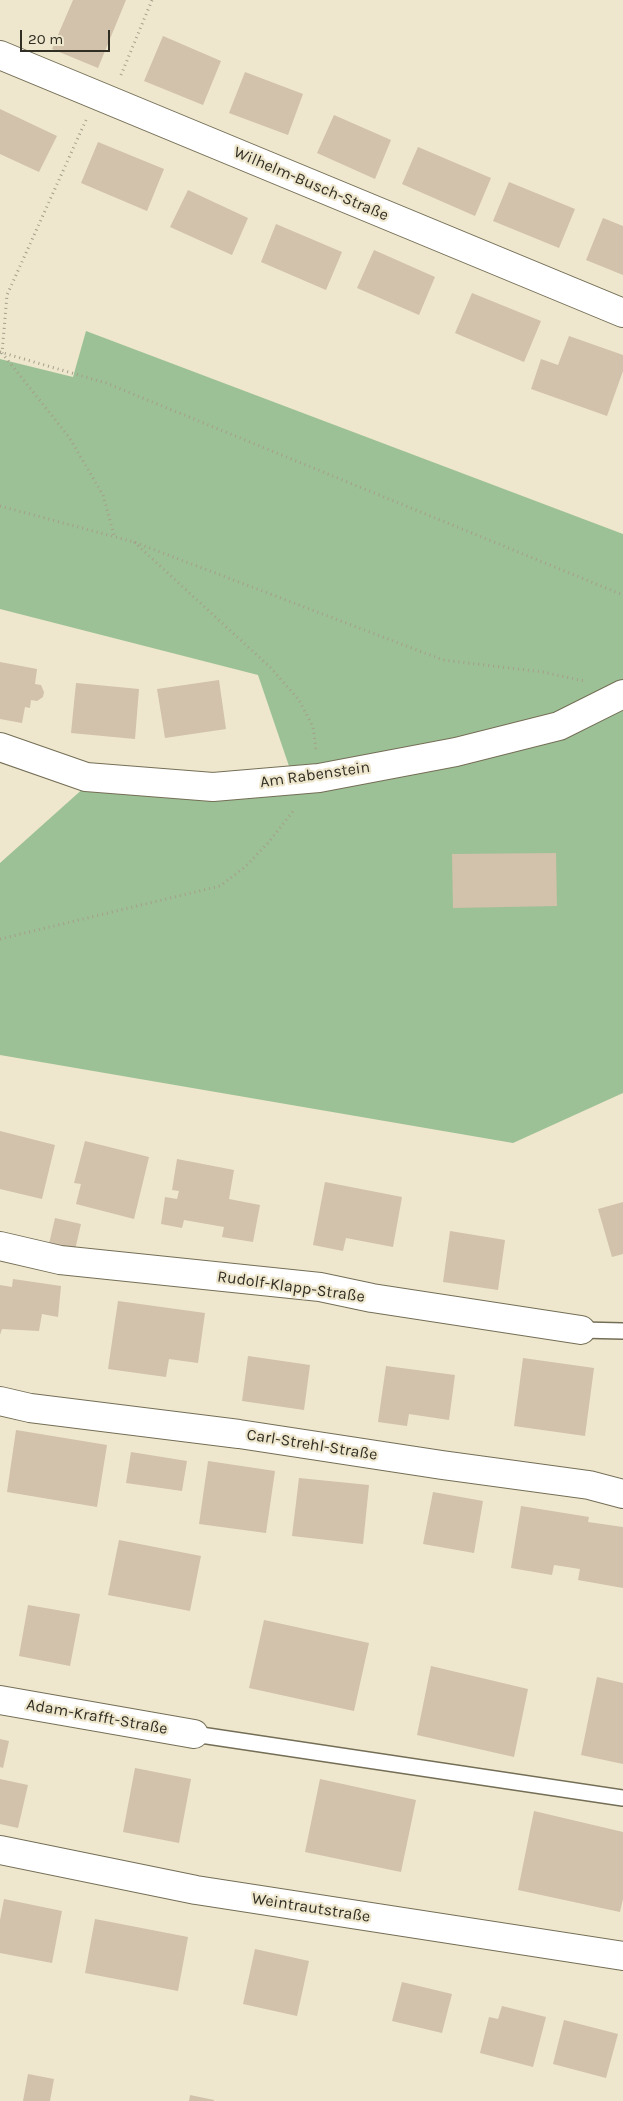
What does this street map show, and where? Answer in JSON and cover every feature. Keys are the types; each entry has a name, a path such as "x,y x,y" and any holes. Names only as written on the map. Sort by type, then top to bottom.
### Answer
{"street":[{"name":"Wilhelm-Busch-Straße","path":"0,55 623,313"},
{"name":"Am Rabenstein","path":"0,747 86,777 214,786 310,778 456,752 559,726 623,694"},
{"name":"Rudolf-Klapp-Straße","path":"0,1246 60,1260 320,1287 372,1298 581,1330"},
{"name":"Carl-Strehl-Straße","path":"0,1401 30,1408 239,1434 589,1485 623,1494"},
{"name":"Adam-Krafft-Straße","path":"0,1700 194,1734"},
{"name":"Weintrautstraße","path":"0,1850 196,1890 623,1956"}],"lane":[{"path":"581,1330 623,1331"},
{"path":"194,1734 623,1798"}],"path":[{"path":"120,76 152,0"},
{"path":"97,95 7,294 1,353 69,437 103,495 114,536"},
{"path":"1,353 106,383 623,595"},
{"path":"0,506 134,542 443,660 543,672 587,682"},
{"path":"134,542 270,668 299,700 313,727"},
{"path":"0,940 220,886 245,867 291,813"}],"green space":[{"path":"86,331 623,534 623,1093 513,1143 0,1055 0,863 86,786 291,772 258,675 0,609 0,359 73,377"}],"building":[{"path":"73,0 126,0 98,68 52,49"},
{"path":"163,36 221,61 203,105 144,81"},
{"path":"245,72 303,94 288,135 229,113"},
{"path":"0,109 57,136 39,172 0,154"},
{"path":"334,115 391,140 375,179 317,153"},
{"path":"98,142 164,169 147,211 81,183"},
{"path":"418,147 491,178 475,216 402,184"},
{"path":"509,182 575,209 559,248 493,221"},
{"path":"188,190 248,218 232,255 170,227"},
{"path":"603,218 623,226 623,275 586,260"},
{"path":"276,224 342,252 326,290 261,262"},
{"path":"374,250 435,277 419,315 357,288"},
{"path":"472,293 541,321 524,362 455,333"},
{"path":"569,336 623,355 623,371 607,416 531,389 541,359 558,365"},
{"path":"0,662 37,669 35,684 41,685 44,692 43,697 37,701 31,700 30,708 25,707 22,723 0,719"},
{"path":"219,680 226,729 165,738 157,689"},
{"path":"76,683 139,689 135,739 71,733"},
{"path":"556,853 557,906 453,908 452,854"},
{"path":"0,1131 55,1145 42,1199 0,1189"},
{"path":"85,1141 149,1157 134,1219 76,1204 81,1184 74,1183"},
{"path":"177,1159 234,1170 229,1199 260,1205 253,1242 222,1237 224,1227 184,1220 182,1228 161,1224 165,1197 177,1199 179,1191 172,1190"},
{"path":"325,1182 402,1197 393,1247 346,1238 343,1251 313,1245"},
{"path":"623,1202 623,1254 612,1257 598,1209"},
{"path":"55,1218 81,1224 75,1250 49,1244"},
{"path":"450,1231 505,1240 498,1290 443,1282"},
{"path":"13,1279 61,1286 58,1317 42,1314 39,1331 2,1329 0,1335 0,1285 12,1287"},
{"path":"118,1301 205,1313 198,1363 169,1359 166,1377 108,1369"},
{"path":"248,1356 310,1365 304,1410 242,1401"},
{"path":"523,1358 594,1368 585,1436 514,1426"},
{"path":"386,1366 455,1375 449,1420 409,1414 407,1426 378,1422"},
{"path":"16,1430 107,1445 97,1507 7,1492"},
{"path":"131,1452 187,1461 182,1491 126,1483"},
{"path":"208,1461 275,1471 266,1533 199,1524"},
{"path":"299,1478 369,1485 363,1544 292,1536"},
{"path":"433,1492 483,1501 474,1553 423,1544"},
{"path":"521,1506 589,1517 588,1522 623,1527 623,1588 578,1580 580,1569 554,1565 552,1575 511,1568"},
{"path":"119,1540 201,1556 190,1611 108,1595"},
{"path":"28,1605 80,1614 70,1666 19,1656"},
{"path":"264,1620 369,1643 354,1711 249,1688"},
{"path":"431,1666 528,1689 514,1757 417,1735"},
{"path":"597,1677 623,1683 623,1764 581,1755"},
{"path":"0,1739 9,1741 3,1768 0,1767"},
{"path":"135,1768 191,1779 179,1843 123,1832"},
{"path":"0,1779 28,1785 18,1828 0,1824"},
{"path":"320,1779 416,1800 401,1872 305,1852"},
{"path":"534,1811 623,1832 623,1899 620,1912 518,1890"},
{"path":"4,1899 62,1911 52,1963 0,1953 0,1920"},
{"path":"95,1919 188,1937 178,1991 85,1973"},
{"path":"255,1949 309,1961 297,2016 243,2004"},
{"path":"402,1982 452,1994 442,2033 392,2021"},
{"path":"502,2006 546,2017 533,2067 480,2053 489,2017 498,2019"},
{"path":"564,2020 618,2034 606,2078 553,2064"},
{"path":"28,2074 54,2079 50,2101 23,2101"},
{"path":"190,2095 214,2100 214,2101 189,2101"}]}
